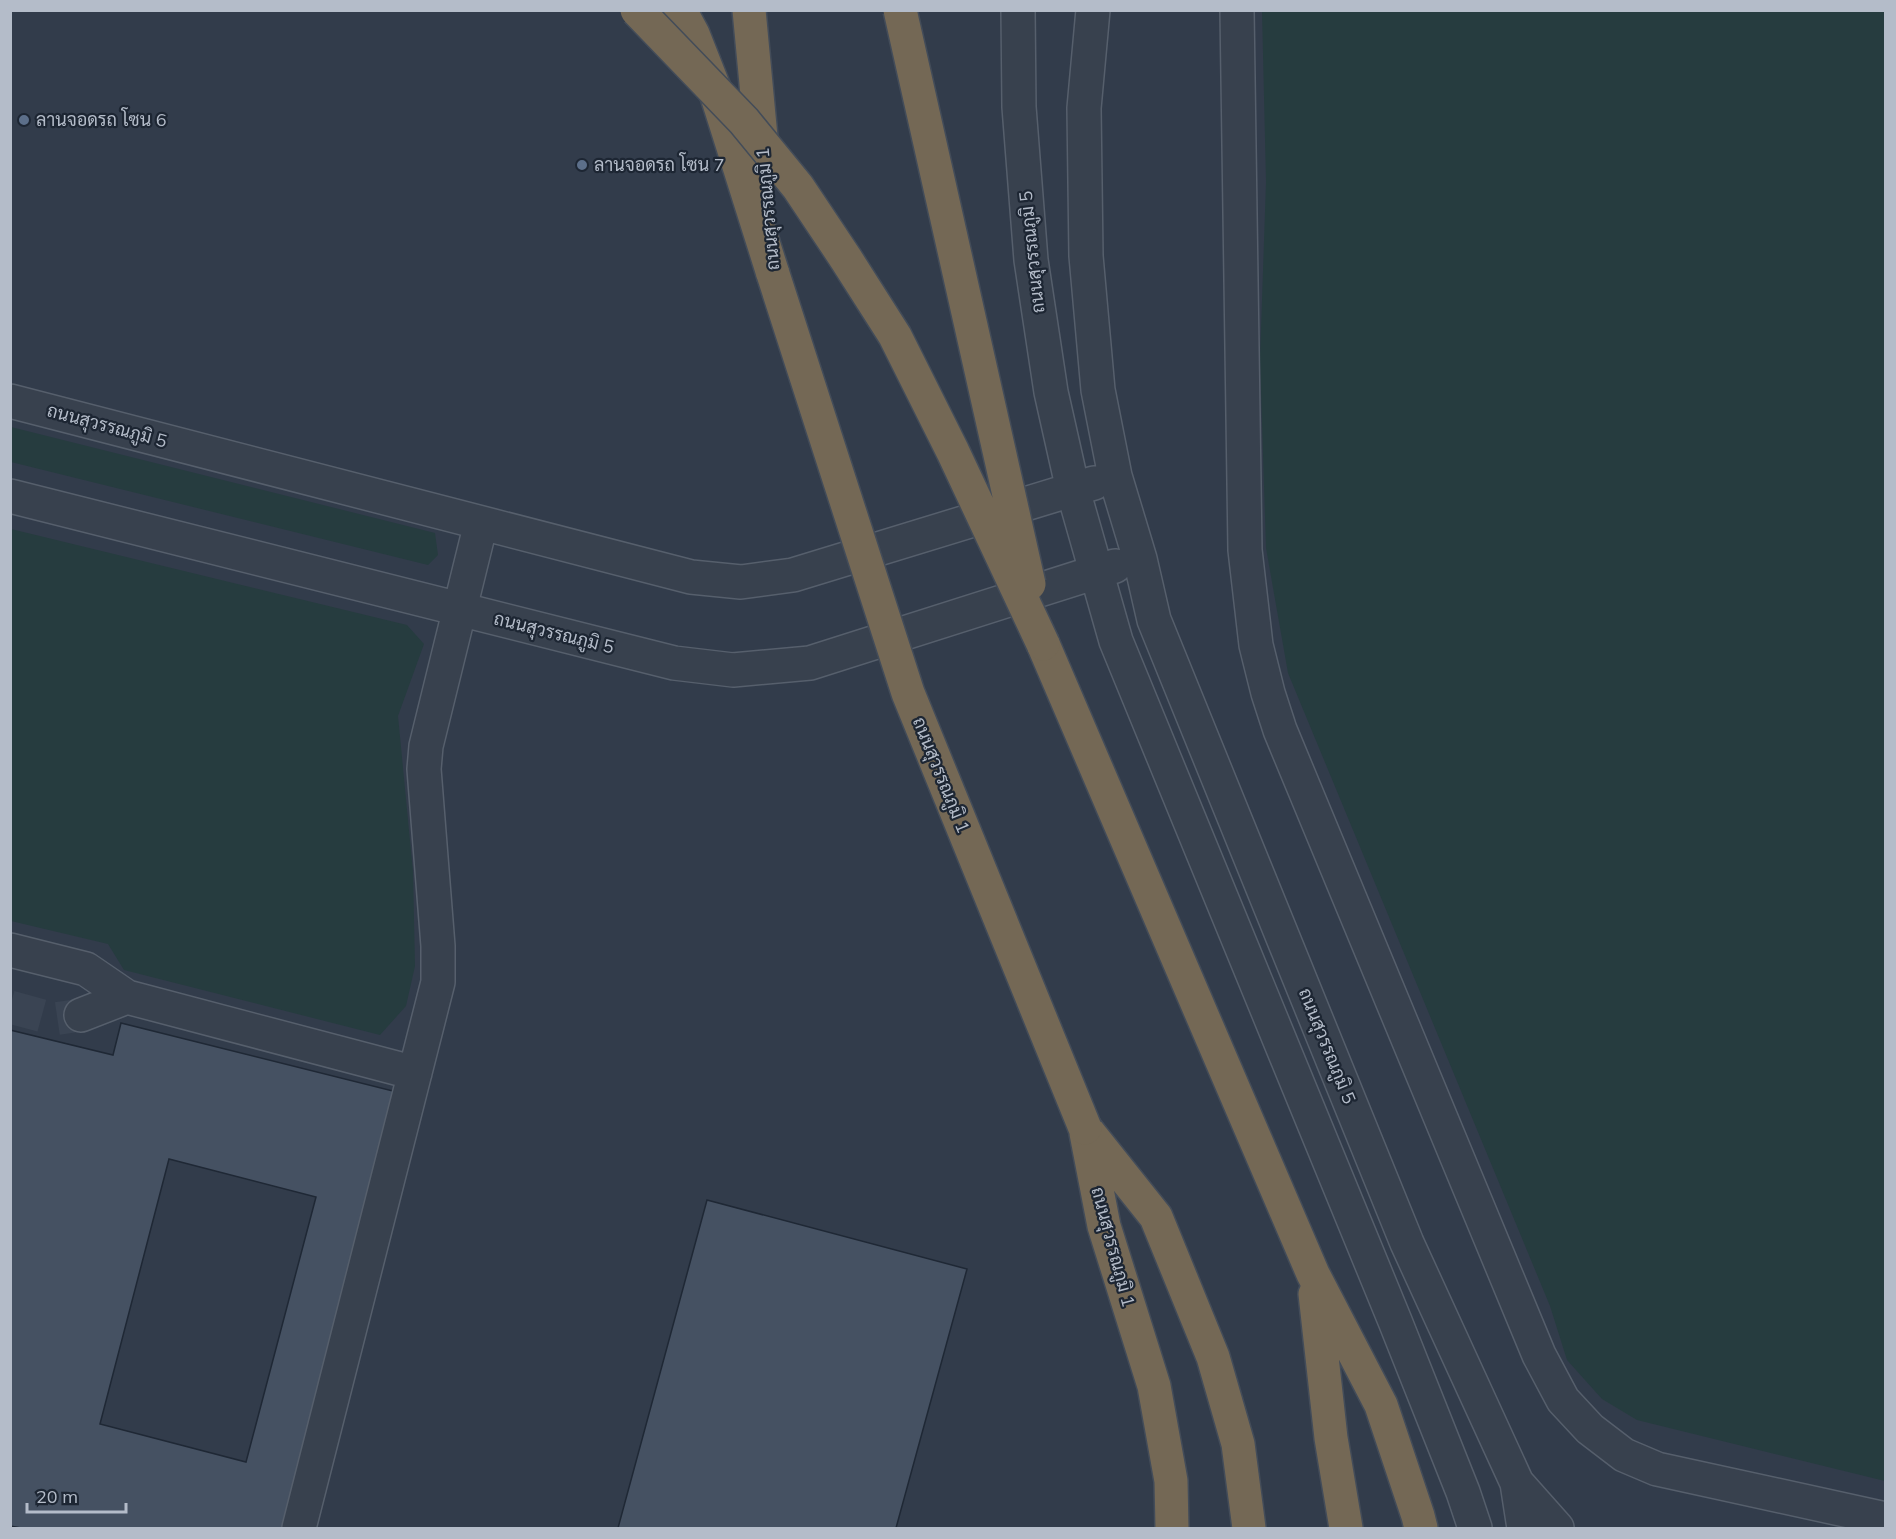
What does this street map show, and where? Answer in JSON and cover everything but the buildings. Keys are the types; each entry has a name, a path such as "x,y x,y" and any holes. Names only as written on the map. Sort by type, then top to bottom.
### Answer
{"highway":[{"path":"638,10 744,121 798,187 895,336 1043,644 1313,1274 1381,1405 1421,1528"},
{"path":"680,10 693,34 715,90 773,274"},
{"name":"ถนนสุวรรณภูมิ 1","path":"749,10 773,274 908,693 1085,1128 1104,1226 1154,1386 1171,1481 1172,1528"},
{"path":"900,10 1043,644"},
{"path":"1085,1128 1156,1217 1213,1357 1238,1444 1249,1528"},
{"path":"1313,1274 1331,1438 1346,1528"}],"street":[{"name":"ถนนสุวรรณภูมิ 5","path":"1018,10 1019,106 1031,260 1051,392 1073,490 1116,641 1399,1332 1463,1492 1475,1528"},
{"name":"ถนนสุวรรณภูมิ 5","path":"1093,10 1084,108 1086,256 1098,390 1115,476 1140,559 1154,620 1402,1233 1517,1483 1524,1528"},
{"path":"1237,10 1245,550 1256,645 1280,730 1539,1355 1563,1400 1590,1429 1624,1455 1657,1469 1886,1519"},
{"name":"ถนนสุวรรณภูมิ 5","path":"10,401 691,577 741,582 793,575 1115,476"},
{"name":"ถนนสุวรรณภูมิ 5","path":"10,496 674,663 733,669 810,663 1140,559"},
{"path":"299,1528 438,982 438,946 424,769 426,746 481,523"},
{"path":"10,950 86,969 127,997 415,1072"},
{"path":"81,1015 127,997"},
{"path":"1517,1483 1557,1528"}],"shaded area":[{"path":"11,11 1885,11 1885,1528 11,1528"}],"green space":[{"path":"1262,11 1885,11 1885,1481 1637,1420 1602,1399 1567,1360 1550,1306 1288,673 1266,548 1260,359 1266,182"},
{"path":"11,427 435,533 438,555 428,565 11,462"},
{"path":"11,529 407,625 424,644 398,716 413,872 415,966 406,1006 380,1035 124,970 108,944 11,921"}],"tunnel":[{"path":"10,1007 54,1019 81,1015"}],"place":[{"name":"ลานจอดรถ โซน 6","path":"24,120"},
{"name":"ลานจอดรถ โซน 7","path":"582,165"}]}
